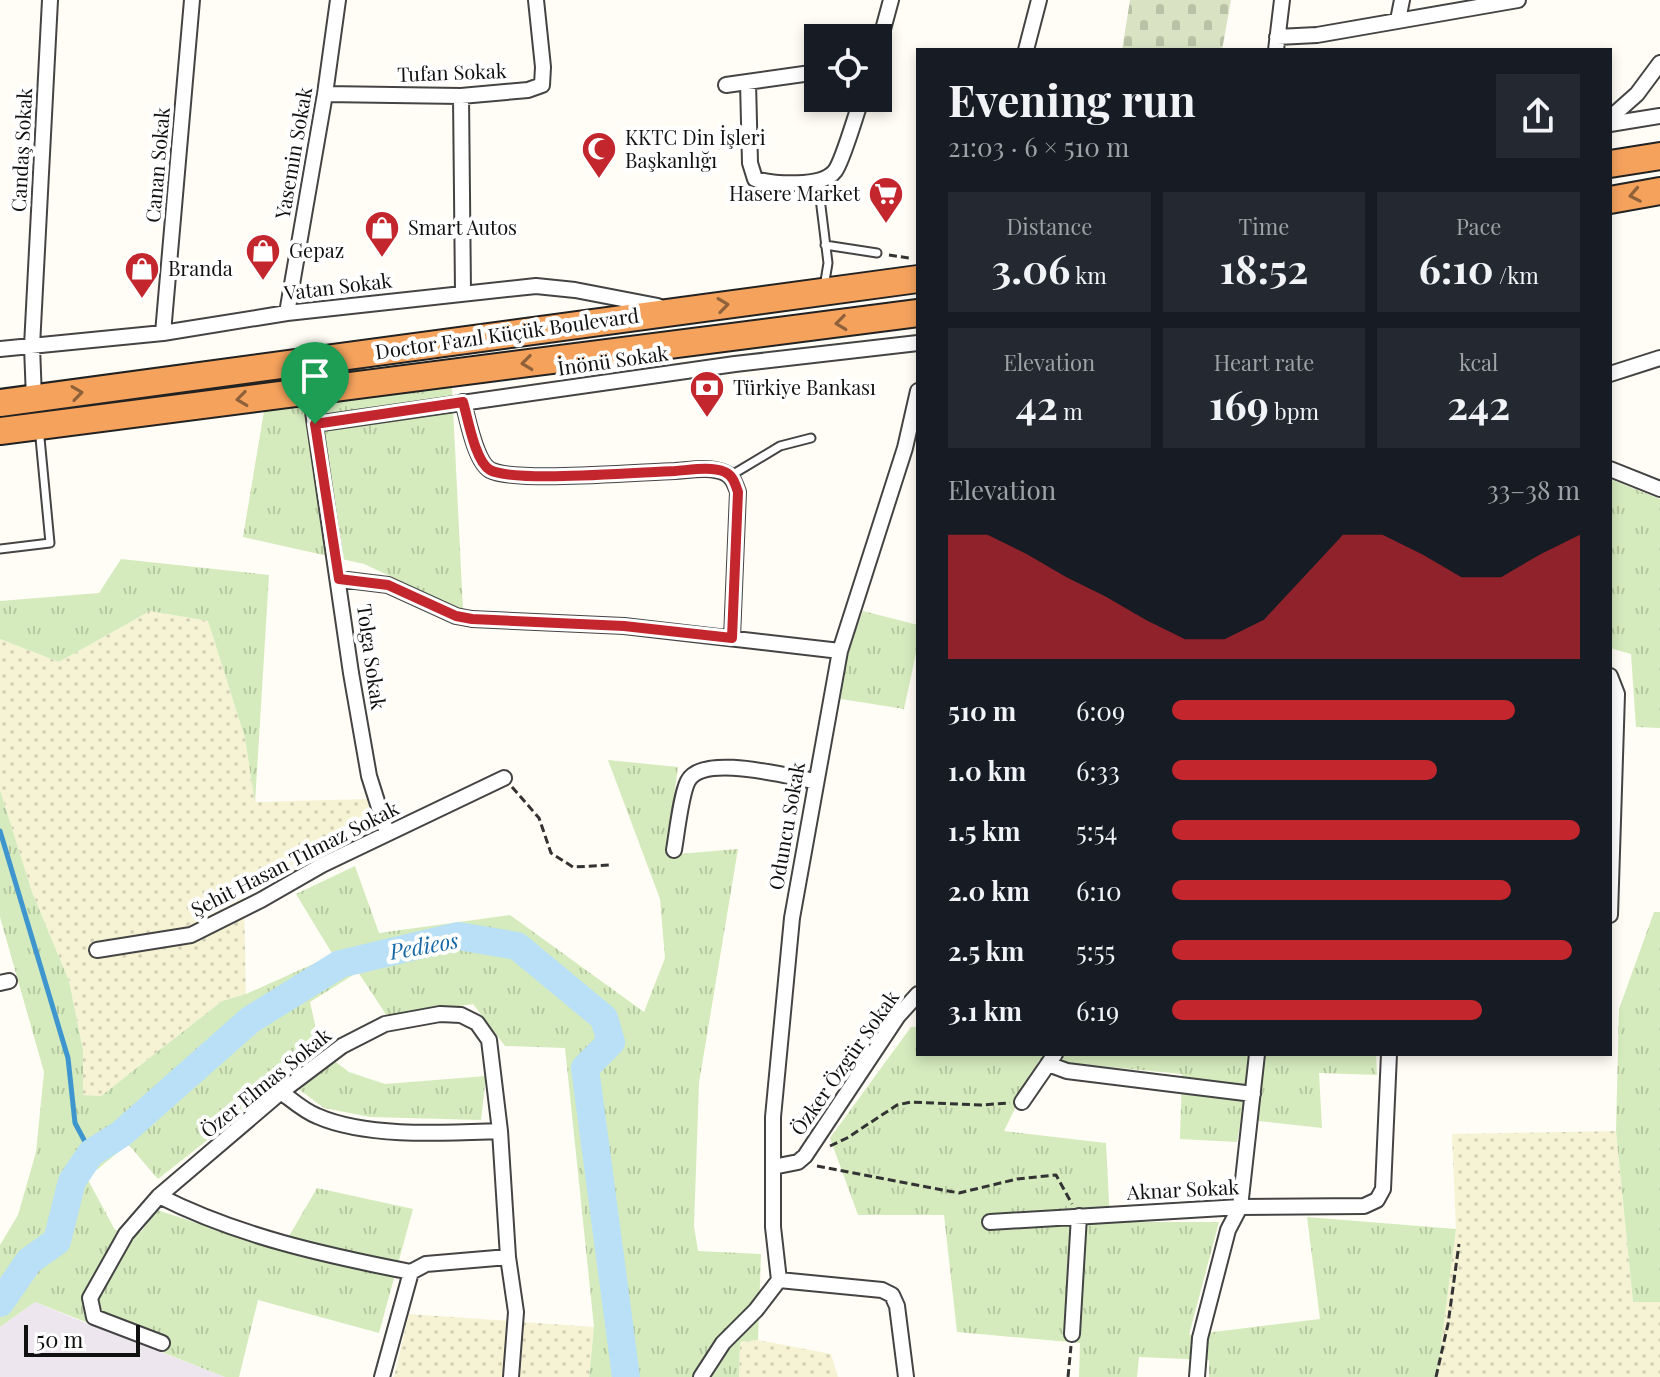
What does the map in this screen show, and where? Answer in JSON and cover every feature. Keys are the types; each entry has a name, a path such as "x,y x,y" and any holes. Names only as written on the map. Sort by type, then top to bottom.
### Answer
{"highway":[{"path":"1612,164 1660,156"},
{"path":"1612,200 1660,191"},
{"name":"Doctor Fazıl Küçük Boulevard","path":"0,403 916,279"},
{"name":"Doctor Fazıl Küçük Boulevard","path":"0,431 916,313"},
{"path":"0,445 40,438 107,417"}],"street":[{"name":"Candaş Sokak","path":"34,399 32,346 50,0"},
{"name":"Canan Sokak","path":"163,333 192,0"},
{"name":"Yasemin Sokak","path":"287,313 338,0"},
{"name":"Tufan Sokak","path":"325,94 461,96 528,90 542,85 536,0"},
{"path":"884,24 891,0"},
{"path":"1027,48 1039,0"},
{"path":"1282,0 1277,43 1518,0"},
{"path":"1398,20 1402,0"},
{"path":"1612,119 1637,94 1660,63"},
{"path":"726,85 804,74"},
{"path":"748,82 750,163 755,179 818,182 835,171 857,112"},
{"path":"461,96 463,292"},
{"path":"1612,121 1660,116"},
{"name":"Vatan Sokak","path":"0,349 163,333 287,313 536,286 575,290 681,311"},
{"name":"İnönü Sokak","path":"315,424 735,364 916,343"},
{"path":"1612,373 1660,358"},
{"name":"Tolga Sokak","path":"310,391 351,673 369,776 387,833"},
{"path":"463,402 480,459 489,469 503,473 532,476 715,470 730,476 738,492 732,638"},
{"name":"Oduncu Sokak","path":"779,1280 773,1227 774,1102 792,918 840,651 912,448 916,410"},
{"path":"1612,470 1660,489"},
{"path":"339,579 388,585 456,616 472,619 624,626 840,651"},
{"path":"1612,681 1617,694 1612,790"},
{"path":"674,850 688,781 699,770 718,766 815,781"},
{"name":"Şehit Hasan Tılmaz Sokak","path":"97,950 191,935 387,833 504,778"},
{"name":"Özker Özgür Sokak","path":"801,1159 898,1016 916,996"},
{"name":"Özer Elmas Sokak","path":"162,1343 94,1317 90,1298 126,1234 159,1196 281,1092 342,1046 385,1024 440,1014 461,1015 477,1023 489,1040 500,1131 508,1257 516,1312 511,1377"},
{"path":"1197,1377 1200,1338 1228,1230 1240,1207 1257,1056"},
{"name":"Aknar Sokak","path":"990,1222 1240,1207 1364,1206 1377,1200 1383,1189 1389,1056"},
{"path":"1022,1102 1051,1059 1067,1071 1253,1094"},
{"path":"281,1092 316,1116 358,1128 440,1133 500,1131"},
{"path":"773,1167 801,1159"},
{"path":"159,1196 190,1212 312,1253 411,1272 426,1264 508,1257"},
{"path":"1072,1334 1079,1216"},
{"path":"382,1377 411,1272"},
{"path":"701,1377 723,1343 756,1310 779,1280 882,1290 892,1295 897,1306 906,1377"}],"lane":[{"path":"818,182 828,263 823,292"},
{"path":"825,245 877,253"},
{"path":"0,549 50,543 40,438"},
{"path":"730,476 780,446 811,438"}],"path":[{"path":"877,253 916,260"},
{"path":"504,778 539,818 551,853 573,867 611,865"},
{"path":"801,1159 847,1138 897,1105 911,1102 981,1105 1022,1102"},
{"path":"801,1159 959,1193 1017,1179 1056,1175 1079,1216"},
{"path":"1436,1377 1448,1324 1459,1244"},
{"path":"1068,1377 1072,1334"}],"shaded area":[{"path":"150,611 208,621 245,738 255,802 367,799 374,830 244,896 246,994 222,1001 101,1096 83,1095 83,1050 69,981 32,892 0,790 0,639 59,662"},
{"path":"1616,1131 1633,1301 1660,1302 1660,1377 1437,1377 1456,1229 1452,1134"},
{"path":"35,1302 225,1377 0,1377 0,1327"},
{"path":"409,1314 594,1327 589,1377 394,1377"},
{"path":"758,1340 831,1354 838,1377 739,1377 740,1342"}],"green space":[{"path":"1130,0 1231,0 1222,48 1122,48"},
{"path":"452,387 463,610 364,564 243,537 264,411"},
{"path":"1612,480 1660,499 1660,728 1636,727 1631,654 1612,649"},
{"path":"121,559 269,575 255,803 245,738 208,621 150,611 59,662 0,639 0,601 99,593"},
{"path":"863,611 916,624 916,653 904,709 841,699 845,658"},
{"path":"608,760 678,767 666,855 738,849 699,1083 694,1226 698,1251 761,1254 758,1340 740,1342 739,1377 589,1377 594,1327 565,1048 505,1046 473,1004 387,1016 358,972 310,1002 321,1051 349,1072 385,1084 486,1076 481,1120 370,1117 324,1108 285,1079 158,1179 128,1144 87,1178 115,1230 141,1232 157,1210 281,1250 317,1188 413,1209 379,1333 258,1300 239,1377 225,1377 35,1302 0,1327 0,1245 18,1215 36,1152 44,1072 0,917 0,790 32,892 69,981 83,1050 83,1095 101,1096 222,1001 246,994 333,955 296,894 355,866 379,933 510,915 644,1012 665,958 660,899"},
{"path":"1654,912 1660,912 1660,1302 1633,1302 1616,1131 1619,1009"},
{"path":"911,1027 916,1027 916,1056 1376,1056 1377,1075 1319,1073 1322,1128 1241,1119 1237,1142 1180,1139 1182,1074 1039,1060 1004,1131 1106,1143 1110,1222 1219,1222 1189,1335 1320,1319 1307,1217 1456,1229 1437,1377 1209,1377 1209,1360 1139,1357 1137,1377 1079,1377 1080,1343 957,1332 944,1215 858,1215 830,1138"}],"waterway":[{"path":"0,831 68,1058 75,1123 91,1153"},
{"name":"Pedieos","path":"0,1303 29,1261 57,1241 72,1181 91,1153 121,1134 250,1020 340,964 458,936 517,946 604,1018 611,1042 585,1068 626,1377"}],"place":[{"name":"KKTC Din İşleri Başkanlığı","path":"599,180"},
{"name":"Hasere Market","path":"886,225"},
{"name":"Smart Autos","path":"382,259"},
{"name":"Gepaz","path":"263,282"},
{"name":"Branda","path":"142,300"},
{"name":"Türkiye Bankası","path":"707,419"}],"route":[{"path":"463,402 480,459 489,469 503,473 532,476 715,470 727,473 734,479 738,492 732,638 624,626 472,619 456,616 405,590 372,582 339,579 315,424 463,402"}]}
